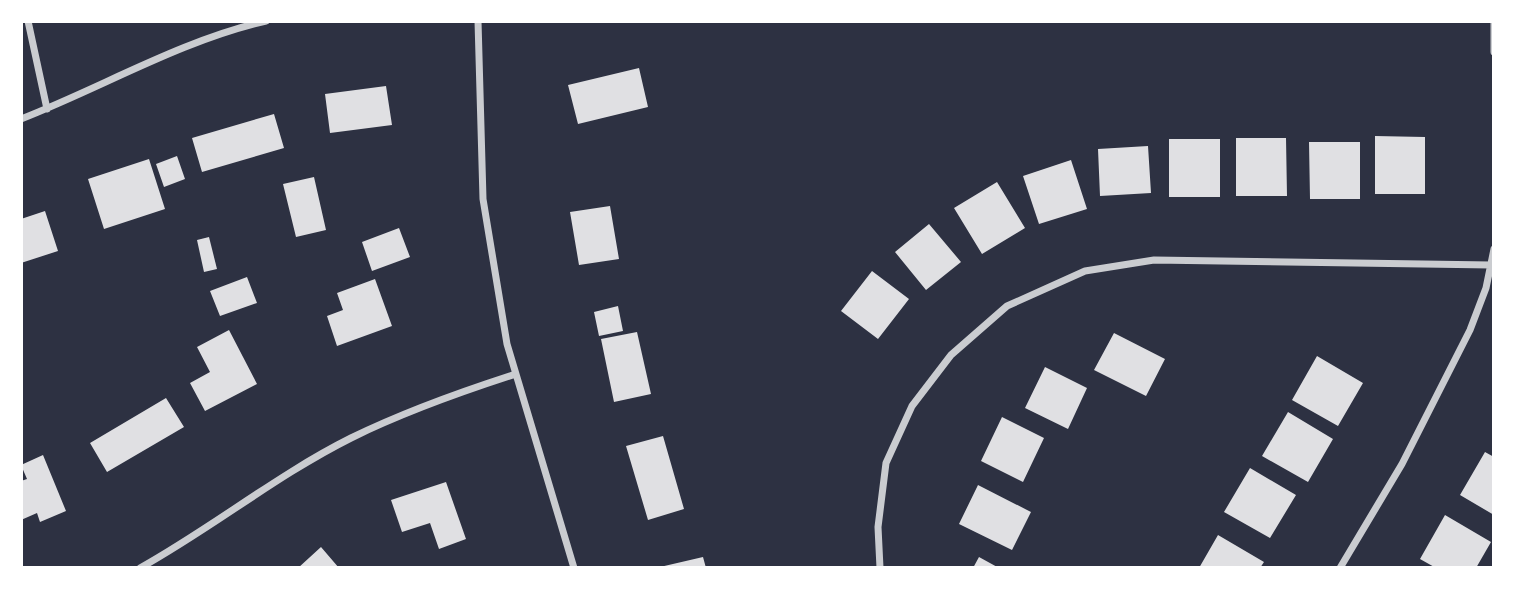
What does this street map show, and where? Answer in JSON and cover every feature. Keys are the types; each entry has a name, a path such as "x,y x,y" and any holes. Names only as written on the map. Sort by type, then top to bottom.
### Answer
{"street":[{"path":"28,21 47,109"},
{"path":"21,119 161,57 239,27 266,21"},
{"path":"478,21 483,199 507,344 574,568"},
{"path":"1494,21 1494,52"},
{"path":"1340,568 1402,464 1470,330 1486,288 1494,249"},
{"path":"880,568 878,527 886,463 912,406 951,355 1007,306 1085,271 1154,260 1491,264"},
{"path":"141,568 251,496 350,438 454,393 516,373"}],"building":[{"path":"639,68 648,107 578,124 568,85"},
{"path":"386,86 392,125 330,133 325,94"},
{"path":"274,114 284,148 202,172 192,138"},
{"path":"1375,136 1425,137 1425,194 1375,194"},
{"path":"1236,138 1286,138 1287,196 1236,196"},
{"path":"1169,139 1220,139 1220,197 1169,197"},
{"path":"1309,142 1360,142 1360,199 1310,199"},
{"path":"1148,146 1151,193 1100,196 1098,149"},
{"path":"177,156 185,179 164,187 156,164"},
{"path":"149,159 165,209 104,229 88,179"},
{"path":"1071,160 1087,209 1039,224 1023,176"},
{"path":"314,177 326,230 296,237 283,184"},
{"path":"997,182 1025,228 982,254 954,208"},
{"path":"610,206 619,259 579,265 570,212"},
{"path":"45,211 58,251 21,263 21,219"},
{"path":"929,224 961,262 926,290 895,252"},
{"path":"399,228 410,257 372,271 362,242"},
{"path":"209,237 217,269 204,272 197,240"},
{"path":"872,271 909,299 878,339 841,311"},
{"path":"247,277 257,303 220,316 210,291"},
{"path":"375,279 392,326 337,346 327,316 343,310 337,293"},
{"path":"618,306 623,331 599,336 594,312"},
{"path":"229,330 257,384 205,411 190,383 210,372 197,347"},
{"path":"637,332 651,394 614,402 601,339"},
{"path":"1114,333 1165,359 1146,396 1094,370"},
{"path":"1317,356 1363,383 1338,426 1292,400"},
{"path":"1045,367 1087,388 1068,429 1025,408"},
{"path":"166,398 184,427 107,472 90,443"},
{"path":"1288,412 1333,439 1308,482 1262,456"},
{"path":"1002,417 1044,438 1023,482 981,461"},
{"path":"663,436 684,509 648,520 626,446"},
{"path":"1485,452 1494,457 1494,515 1460,495"},
{"path":"43,455 66,511 40,522 37,513 21,520 21,481 27,479 21,465"},
{"path":"1250,468 1296,495 1270,538 1224,512"},
{"path":"446,482 466,539 439,549 430,523 402,532 391,500"},
{"path":"978,485 1031,512 1012,550 959,524"},
{"path":"1445,515 1491,542 1476,568 1436,568 1420,559"},
{"path":"1218,535 1264,562 1260,568 1199,568"},
{"path":"321,547 339,568 298,568"},
{"path":"703,557 706,568 660,567"},
{"path":"979,557 999,568 973,568"}]}
